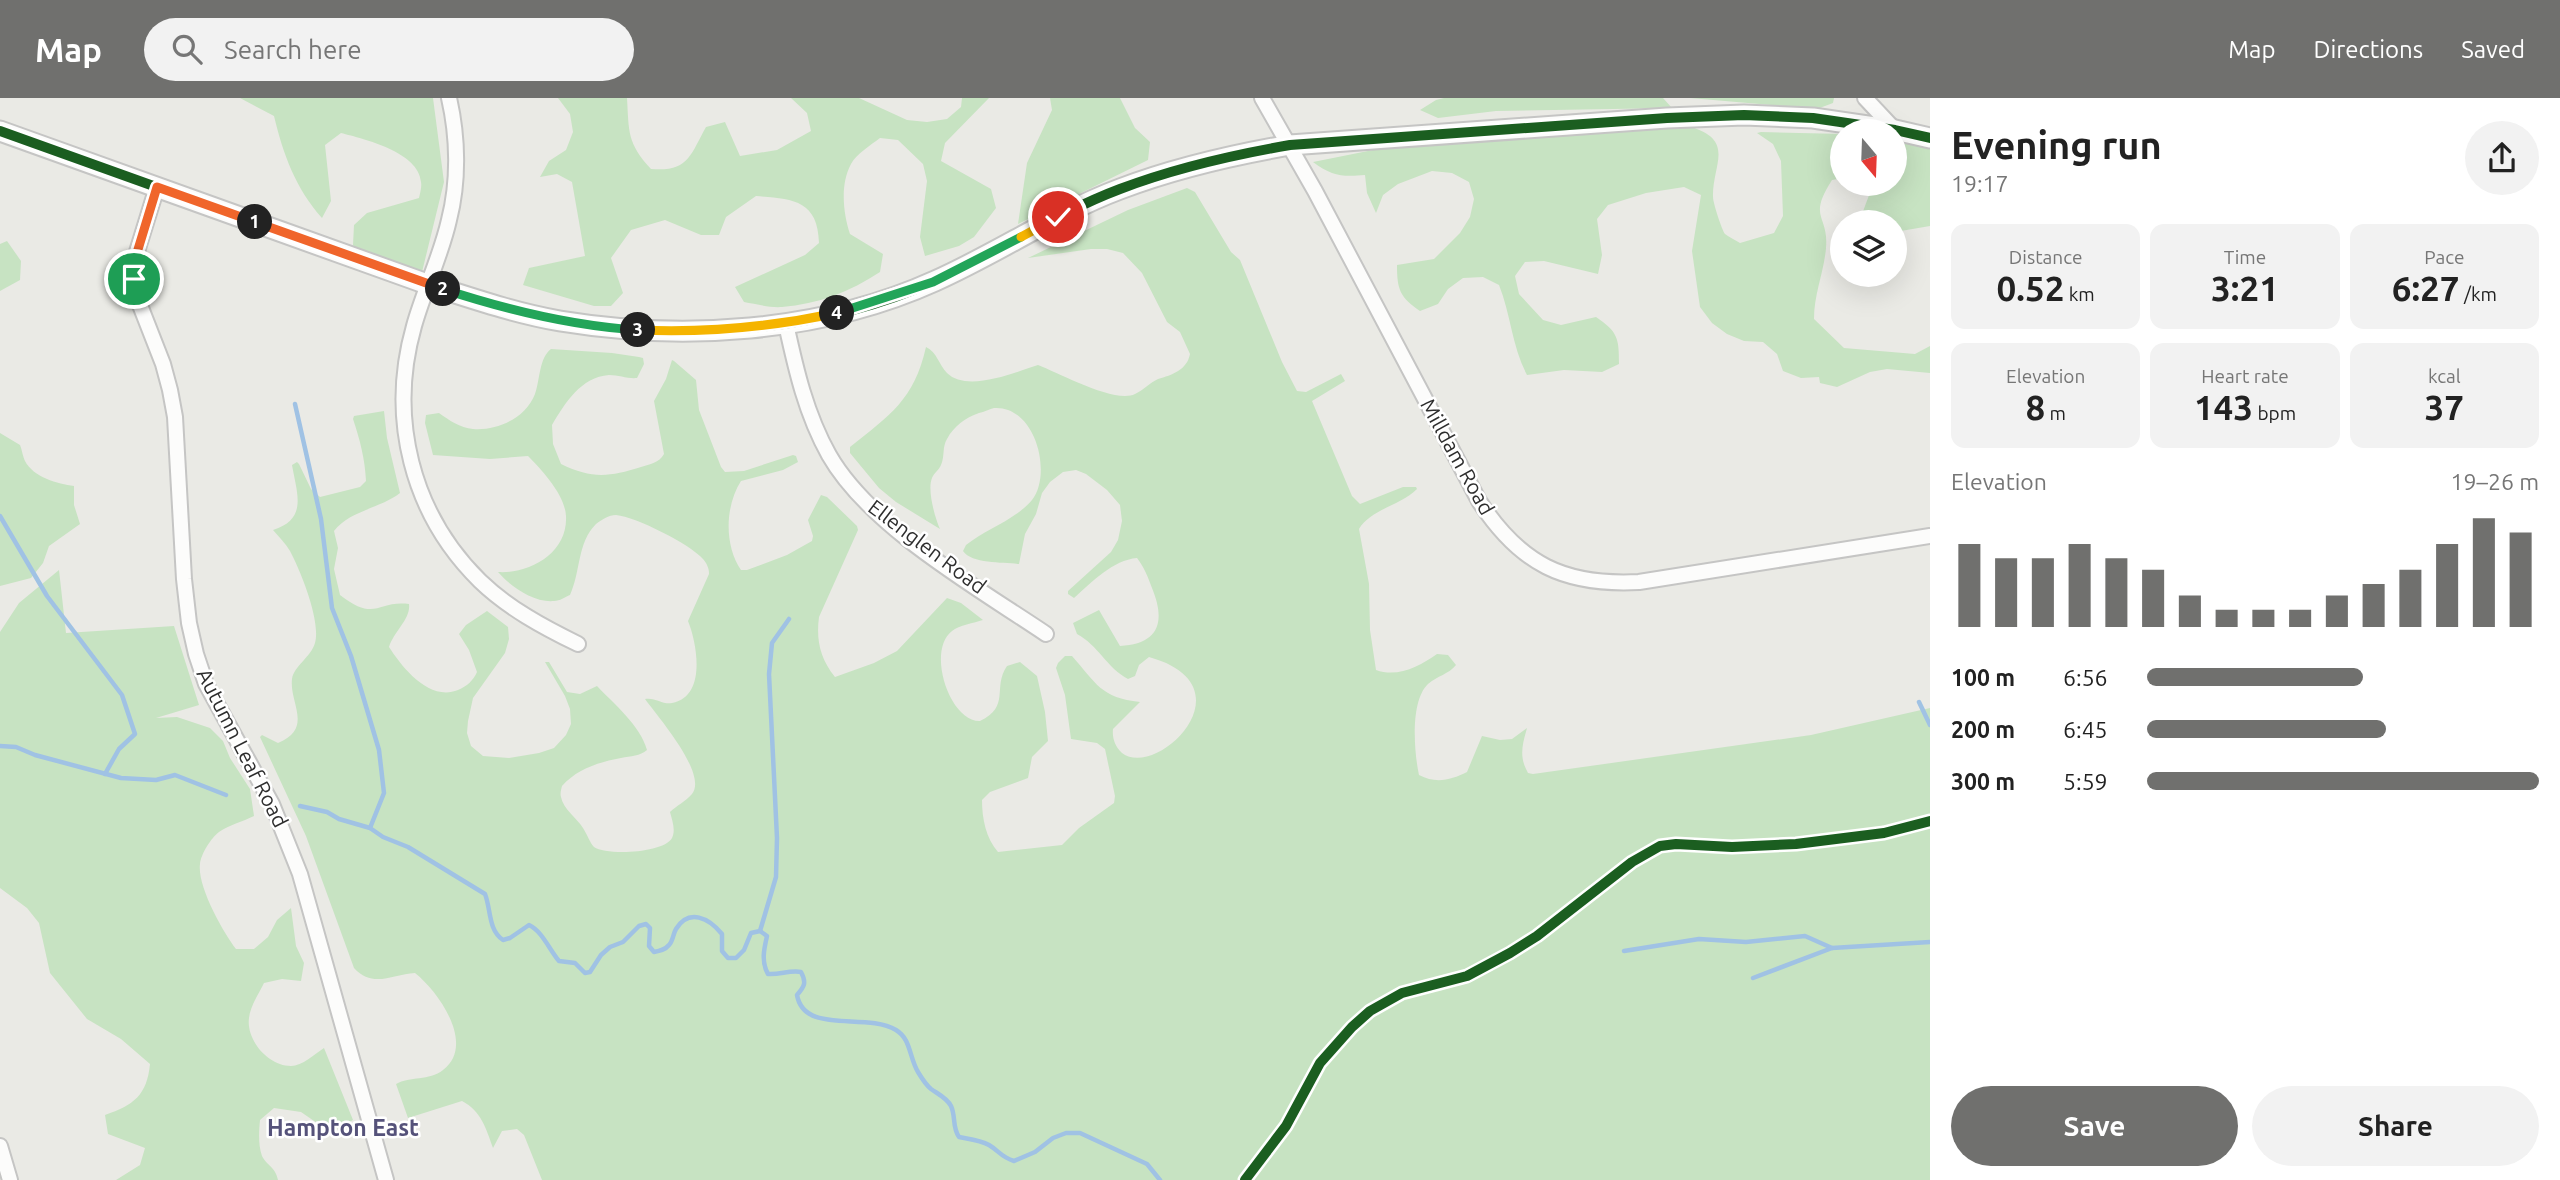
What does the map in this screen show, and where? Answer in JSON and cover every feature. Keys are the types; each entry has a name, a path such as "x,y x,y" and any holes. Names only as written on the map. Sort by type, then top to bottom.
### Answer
{"street":[{"path":"449,98 456,144 450,219 413,328 402,381 402,416 410,457 424,502 449,545 480,581 515,609 578,644"},
{"name":"Milldam Road","path":"1262,98 1290,145 1479,501 1495,526 1537,564 1561,574 1611,584 1639,582 1930,536"},
{"path":"1865,98 1885,119"},
{"path":"0,131 427,284 496,306 558,320 674,332 786,324 886,299 933,282 1058,217 1119,189 1231,156 1290,145 1667,118 1744,115 1830,120"},
{"path":"1908,133 1930,138"},
{"name":"Autumn Leaf Road","path":"157,187 136,256 134,279 138,300 163,364 173,403 184,579 195,654 206,684 272,804 300,874 386,1180"},
{"name":"Ellenglen Road","path":"786,324 798,381 810,415 830,456 851,486 912,542 1046,634"},
{"path":"0,1146 10,1180"}],"green space":[{"path":"240,98 433,98 444,182 422,272 363,262 353,245 354,225 367,213 419,198 421,182 411,163 389,148 341,133 325,145 331,201 322,218 305,195 292,170 274,116"},
{"path":"558,98 627,98 629,129 637,152 651,169 663,169 673,168 686,160 706,127 725,122 740,156 777,150 811,131 807,113 791,98 859,98 907,120 927,122 947,119 961,107 962,98 989,98 945,143 941,161 991,189 996,208 974,237 959,246 925,256 920,237 927,181 923,164 898,140 880,138 853,160 844,189 844,208 850,234 883,254 880,272 869,279 833,296 808,303 777,307 744,302 735,287 805,255 819,243 814,218 800,204 780,198 756,196 726,217 719,235 701,235 665,220 631,230 611,258 623,293 611,306 594,306 523,285 529,268 585,256 572,182 557,174 540,177 549,161 566,150 573,132 570,114"},
{"path":"1050,98 1120,98 1135,128 1150,142 1148,160 1018,224 1027,163 1052,110"},
{"path":"1444,98 1663,98 1672,108 1496,111 1438,118 1420,110"},
{"path":"1690,98 1834,98 1833,103 1817,109"},
{"path":"1688,126 1712,138 1717,146 1714,205 1725,234 1740,243 1774,233 1783,216 1781,161 1773,144 1757,133 1830,134 1830,184 1820,210 1826,248 1814,319 1844,348 1915,354 1930,346 1930,373 1887,369 1870,372 1837,387 1820,383 1819,377 1801,378 1783,371 1777,354 1763,342 1744,341 1727,334 1712,323 1700,307 1692,251 1701,195 1684,187 1646,193 1608,205 1597,219 1602,255 1598,274 1544,261 1525,262 1515,276 1519,294 1543,320 1561,325 1596,317 1616,336 1619,355 1619,364 1602,372 1564,370 1527,375 1499,285 1483,277 1463,278 1448,289 1438,304 1420,311 1404,297 1399,287 1397,265 1434,259 1460,233 1470,217 1474,199 1469,182 1452,173 1432,171 1398,184 1383,195 1376,213 1367,193 1365,175 1338,174 1313,162 1388,147"},
{"path":"1908,144 1930,148 1930,226 1907,230 1907,210 1864,210 1869,196 1908,196"},
{"path":"1187,188 1195,192 1231,252 1240,260 1282,362 1297,391 1306,392 1341,374 1345,381 1312,401 1352,496 1360,504 1403,487 1417,489 1370,517 1359,529 1369,584 1370,630 1376,670 1400,672 1437,654 1448,655 1456,665 1428,684 1418,702 1415,741 1419,775 1437,780 1461,775 1467,772 1482,736 1500,740 1512,739 1527,728 1522,756 1528,773 1533,774 1811,735 1930,708 1930,1180 542,1180 524,1135 517,1129 502,1131 493,1148 478,1115 462,1101 408,1118 396,1084 443,1070 452,1059 456,1047 450,1019 434,993 415,973 376,979 368,978 354,968 306,836 260,737 262,735 278,743 295,730 297,714 292,688 293,674 315,643 313,610 304,584 290,551 273,530 284,525 296,512 298,504 292,465 297,462 299,464 311,489 320,497 360,487 366,481 362,450 353,419 354,416 384,411 387,438 400,493 356,514 334,531 338,548 334,569 340,595 361,608 409,604 405,620 389,647 409,673 437,691 458,690 469,683 477,672 469,650 459,634 466,625 487,611 508,627 509,639 505,653 473,698 468,721 467,733 471,746 483,756 509,758 539,753 554,748 566,735 571,724 570,709 545,662 549,662 567,692 580,694 597,686 633,724 647,750 581,771 562,786 562,801 594,847 611,852 635,852 658,847 672,838 670,812 692,794 695,785 688,760 645,699 672,703 683,699 691,691 697,668 688,621 709,574 707,564 687,546 662,532 613,515 596,524 585,540 570,595 554,601 531,596 509,583 498,572 510,572 534,565 554,551 561,541 566,516 557,491 528,456 490,459 433,455 425,423 426,415 439,413 459,425 473,429 492,428 510,421 531,402 542,364 551,349 639,357 643,358 644,364 637,378 609,375 590,381 568,400 552,425 553,444 561,464 582,472 601,475 630,470 654,463 664,454 654,401 666,379 672,360 696,380 699,410 725,472 744,471 793,455 798,462 783,470 741,481 729,514 729,537 735,560 741,570 787,555 812,541 808,520 821,495 827,497 857,526 858,530 819,617 820,648 835,677 874,663 897,651 947,598 961,603 983,620 952,631 941,654 945,684 959,710 969,718 980,721 989,715 998,703 1007,666 1020,662 1037,676 1048,741 1032,757 1028,778 990,792 982,800 983,814 988,834 998,852 1062,845 1079,828 1114,803 1115,796 1105,749 1097,743 1071,739 1065,695 1056,668 1058,663 1065,656 1072,656 1100,688 1116,697 1140,702 1113,729 1117,748 1122,753 1137,758 1156,753 1173,742 1188,726 1195,707 1194,688 1179,671 1149,657 1139,665 1135,676 1128,679 1077,634 1073,623 1099,610 1120,646 1143,641 1156,629 1156,600 1146,572 1137,558 1111,567 1074,598 1068,594 1068,591 1111,552 1118,540 1122,521 1120,505 1107,490 1086,474 1076,470 1063,472 1050,482 1042,493 1036,514 1025,534 1019,564 980,560 963,551 966,545 1025,507 1038,488 1040,458 1030,429 1020,417 1008,410 994,408 965,420 950,434 941,465 933,476 930,489 940,529 896,502 879,488 850,453 850,447 898,405 915,380 926,347 933,352 947,373 956,379 992,379 1038,365 1101,391 1126,396 1141,391 1182,368 1190,354 1180,332 1167,322 1142,273 1123,253 1091,249 1028,258 1128,210"},
{"path":"7,241 21,261 20,280 0,291 0,244"},
{"path":"0,433 20,445 25,461 34,471 54,481 74,486 74,505 80,524 49,546 43,563 31,578 0,586"},
{"path":"59,570 66,633 174,626 199,705 156,718 177,717 210,728 223,741 230,758 250,789 254,816 223,830 210,842 200,864 203,884 224,932 236,949 254,949 268,937 277,920 291,908 296,946 304,963 301,981 282,979 264,983 250,1014 251,1035 267,1057 282,1065 300,1064 324,1048 353,1120 337,1129 317,1123 301,1112 274,1108 260,1120 259,1143 262,1156 278,1180 116,1180 140,1165 145,1148 108,1134 105,1115 124,1107 137,1097 146,1084 150,1064 121,1039 87,1019 50,973 39,923 27,908 0,888 0,632 19,603"}],"waterway":[{"path":"295,404 321,519 332,608 351,656 379,750 384,793 370,828"},
{"path":"0,516 47,596 122,695 135,734 119,749 105,774"},
{"path":"760,931 776,877 777,838 769,674 772,643 789,619"},
{"path":"1919,702 1930,725"},
{"path":"0,746 16,747 35,755 121,778 156,780 175,775 226,795"},
{"path":"300,806 327,812 339,819 370,828 383,837 408,847 485,894 492,925 503,940 529,925 542,936 559,961 575,963 585,973 590,972 610,947 623,942 639,926 646,924 650,928 649,946 654,952 667,947 676,929 687,919 693,917 705,920 722,934 722,951 728,958 736,958 744,950 751,933 760,931 767,936 764,960 768,974 801,972 804,985 797,995 802,1007 811,1015 823,1019 883,1025 901,1034 922,1079 951,1106 959,1137 986,1143 1014,1161 1035,1152 1053,1138 1066,1133 1080,1133 1147,1164 1160,1180"},
{"path":"1624,951 1699,939 1746,942 1805,936 1832,948"},
{"path":"1753,978 1832,948 1930,942"}],"cycle path":[{"path":"0,131 427,284 509,309 543,318 606,327 702,331 798,322 891,298 935,281 1073,210 1120,189 1204,163 1290,145 1744,115 1813,118 1930,138"},
{"path":"1245,1180 1286,1126 1320,1063 1370,1011 1402,993 1467,976 1510,953 1537,936 1632,862 1660,846 1796,844 1884,833 1930,821"}],"district":[{"name":"Hampton East","path":"343,1128"}],"route":[{"path":"134,279 136,256 157,187 496,306 558,320 615,328 674,332 730,330 786,324 886,299 933,282 1058,217"}]}
